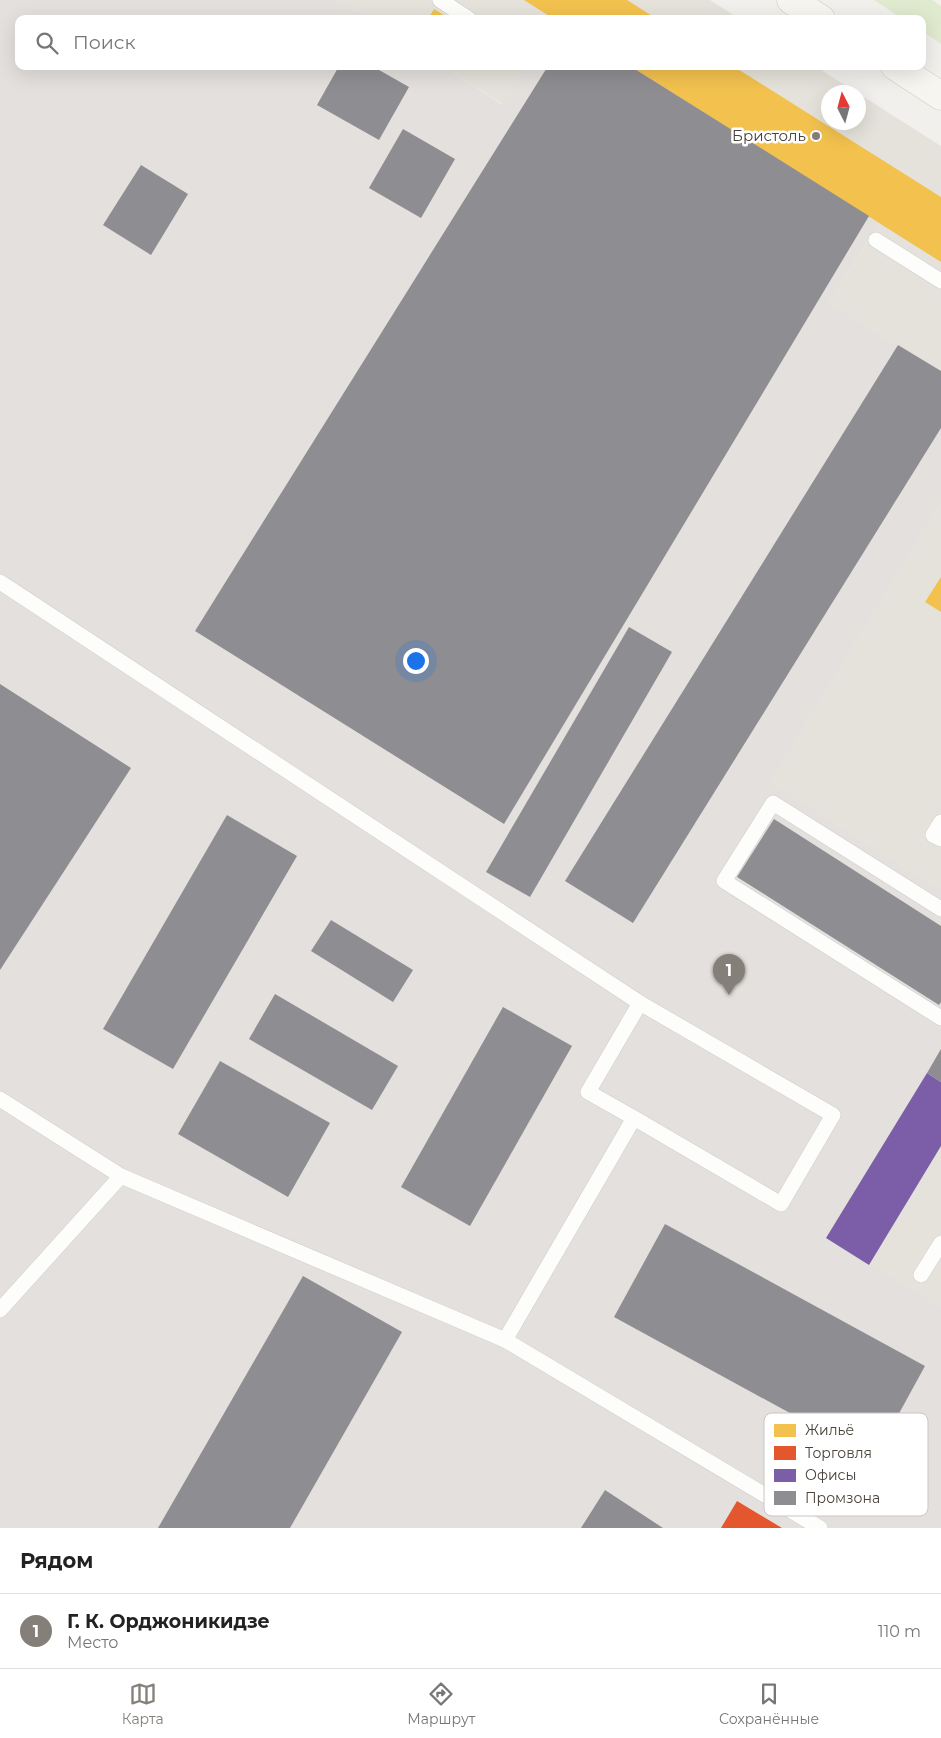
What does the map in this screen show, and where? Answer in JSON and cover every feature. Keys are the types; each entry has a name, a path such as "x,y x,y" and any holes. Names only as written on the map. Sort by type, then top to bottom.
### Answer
{"main road":[{"path":"791,0 814,15"},
{"path":"901,70 941,96"}],"lane":[{"path":"440,0 463,15"},
{"path":"876,240 941,281"},
{"path":"0,582 640,1003 833,1115 781,1204 588,1092 640,1003"},
{"path":"941,909 773,803 724,881 941,1018"},
{"path":"941,822 933,835 941,839"},
{"path":"0,1099 121,1176 505,1340 764,1495"},
{"path":"505,1340 634,1118"},
{"path":"0,1310 121,1176"},
{"path":"921,1275 941,1242"},
{"path":"800,1516 820,1528"}],"shaded area":[{"path":"0,0 342,0 364,15 15,15 15,70 449,70 501,104 524,70 636,70 879,223 829,303 941,371 941,503 770,783 941,891 941,1049 927,1073 941,1082 941,1146 869,1264 941,1306 941,1528 0,1528"},
{"path":"342,0 710,0 734,15 364,15"},
{"path":"449,70 524,70 502,104"},
{"path":"636,70 821,70 845,85 821,85 821,130 866,130 866,98 941,146 941,371 829,303 879,223"},
{"path":"941,503 941,1082 687,918"},
{"path":"941,1146 941,1306 869,1265"}],"green space":[{"path":"874,0 932,0 941,6 941,44 926,34 926,15 897,15"}],"building: Жильё":[{"path":"524,0 627,0 651,15 548,15"},
{"path":"434,9 444,15 430,15"},
{"path":"636,70 739,70 821,121 821,130 835,130 941,197 941,262"},
{"path":"941,577 941,612 925,602"}],"building: Торговля":[{"path":"737,1501 782,1528 721,1528"}],"building: Офисы":[{"path":"927,1073 941,1082 941,1146 869,1265 826,1238"}],"building: Промзона":[{"path":"337,70 379,70 409,87 379,140 317,105"},
{"path":"546,70 636,70 869,216 504,824 195,631"},
{"path":"403,129 455,159 421,218 369,188"},
{"path":"141,165 188,194 151,255 103,225"},
{"path":"898,345 941,371 941,428 633,923 565,881"},
{"path":"629,627 672,652 530,897 486,872"},
{"path":"0,684 131,768 0,970"},
{"path":"227,815 297,856 173,1069 103,1029"},
{"path":"774,819 941,926 941,1002 939,1005 737,877"},
{"path":"331,920 413,970 393,1002 311,951"},
{"path":"275,994 398,1066 372,1110 249,1039"},
{"path":"503,1007 572,1046 470,1226 401,1187"},
{"path":"941,1049 941,1082 927,1073"},
{"path":"220,1061 330,1123 288,1197 178,1134"},
{"path":"665,1224 925,1366 899,1413 790,1413 614,1317"},
{"path":"303,1276 402,1332 290,1528 158,1528"},
{"path":"605,1490 663,1528 581,1528"}],"place":[{"name":"Бристоль","path":"816,136"},
{"name":"Г. К. Орджоникидзе","path":"729,995"}]}
